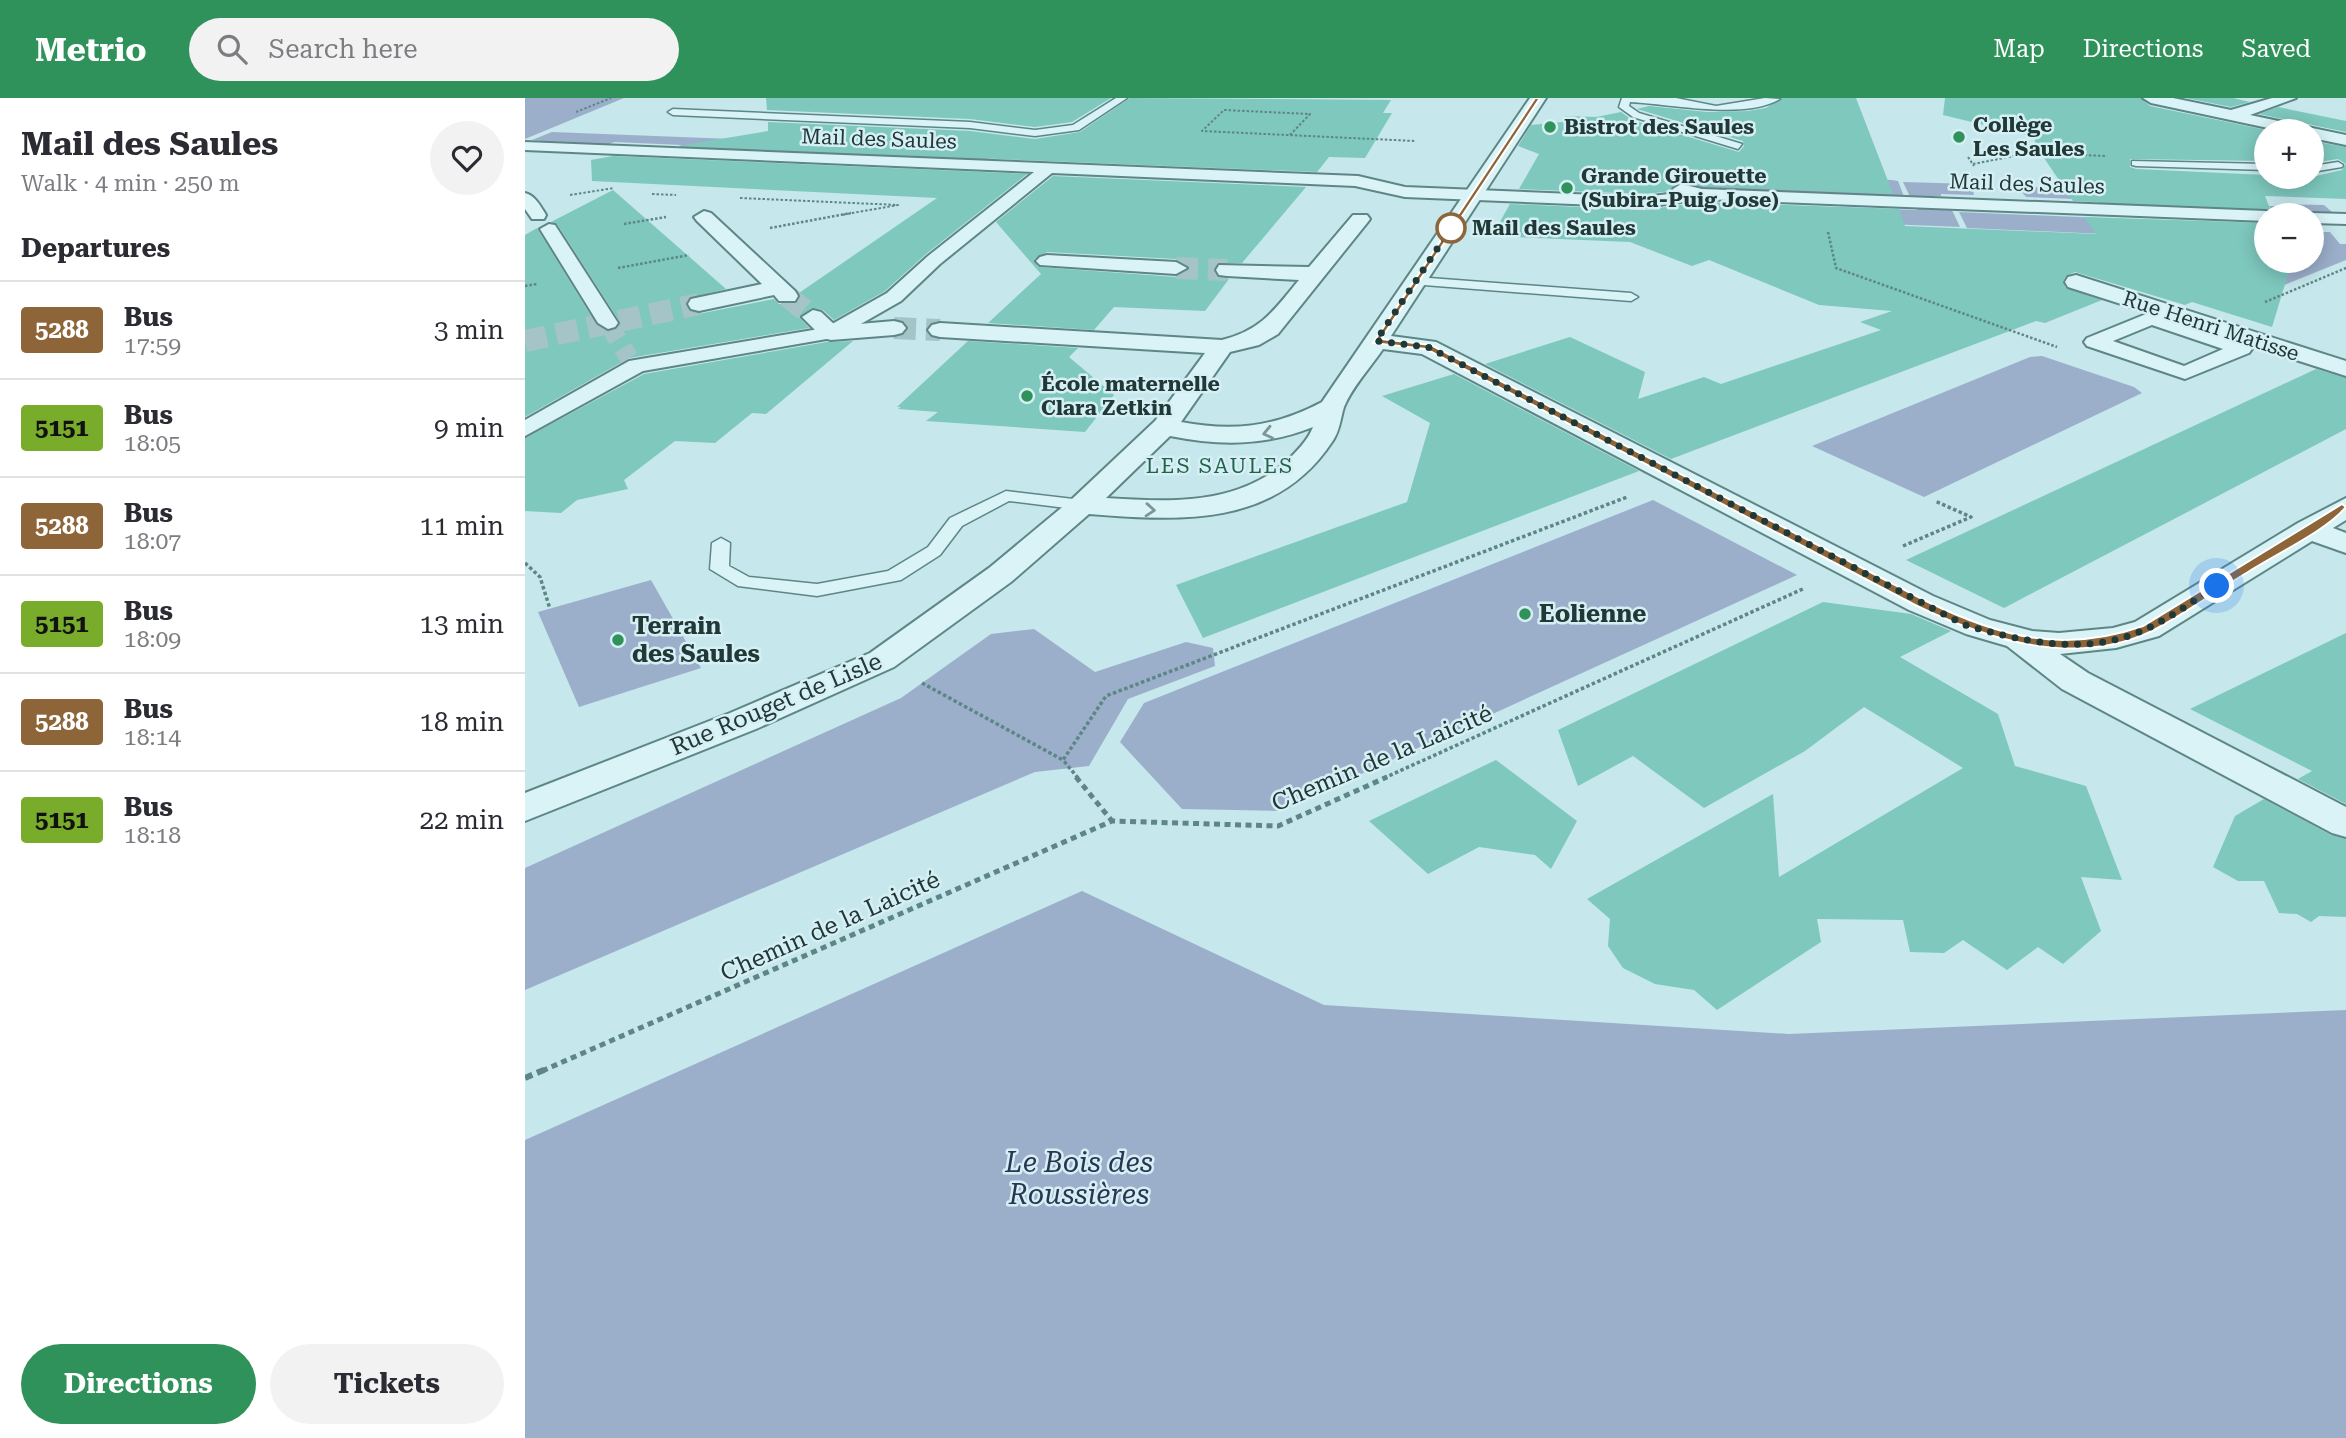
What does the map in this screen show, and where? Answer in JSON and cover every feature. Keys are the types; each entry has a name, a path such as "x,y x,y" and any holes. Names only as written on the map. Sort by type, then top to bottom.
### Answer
{"street":[{"path":"1164,427 1212,437 1261,436 1303,424 1331,408 1416,281 1475,183 1538,98"},
{"path":"2151,98 2254,120"},
{"path":"2230,115 2288,98"},
{"path":"2324,135 2346,140"},
{"name":"Mail des Saules","path":"525,146 1358,181 1412,175"},
{"path":"831,333 894,297 934,260 1047,169"},
{"name":"Mail des Saules","path":"1358,181 1390,190 1508,178"},
{"name":"Mail des Saules","path":"1475,183 1645,202 1702,194"},
{"name":"Mail des Saules","path":"1645,184 1702,194 2254,216"},
{"path":"525,198 579,275 608,324"},
{"path":"699,304 782,292 704,216"},
{"path":"2324,218 2346,219"},
{"path":"940,330 1221,347 1251,340 1270,329 1360,219"},
{"path":"1047,261 1176,268"},
{"name":"Rue Henri Matisse","path":"2111,269 2076,282 2346,369"},
{"path":"1227,270 1313,275"},
{"path":"813,317 831,333"},
{"path":"2151,318 2242,349 2185,373 2094,342 2151,318"},
{"path":"525,429 637,366 831,333 894,328"},
{"path":"1376,341 1428,347 1965,625 2020,640 2075,645 2113,640 2147,629 2346,507"},
{"name":"Rue Rouget de Lisle","path":"525,808 743,721 882,660 1000,575 1082,505 1164,427 1221,347"},
{"path":"1082,505 1175,511 1221,505 1259,492 1291,475 1299,466 1328,431 1331,408"},
{"path":"2309,529 2346,544"},
{"path":"2020,640 2075,681 2346,824"}],"lane":[{"path":"673,112 971,125 1035,133 1076,128 1122,98"},
{"path":"1738,146 1636,115 1624,107 1627,99 1676,101 1725,109 1775,99"},
{"path":"2136,163 2254,167"},
{"path":"2324,167 2338,165"},
{"path":"1416,281 1631,297"},
{"path":"721,543 719,569 745,582 817,590 894,576 934,551 956,522 1006,496 1082,505"}],"path":[{"path":"1290,135 1310,114 1224,110 1202,131 1415,141"},
{"path":"652,194 684,195 674,200"},
{"path":"579,275 898,205 737,197"},
{"path":"1821,199 1836,268 2066,350"},
{"path":"624,225 673,216"},
{"path":"1063,760 1106,696 1648,489 1696,485"},
{"name":"Chemin de la Laicité","path":"525,1079 1112,821 1278,826 1853,567 1971,517 1935,500"},
{"path":"525,563 540,577 550,609"},
{"path":"882,660 1063,760 1112,821"}],"green space":[{"path":"525,98 624,98 525,139"},
{"path":"552,132 1063,152 991,157 984,162 674,150 682,145 614,142 603,147 532,140"},
{"path":"1686,172 1892,180 1898,181 1905,199 1704,190 1673,184"},
{"path":"1903,182 1972,184 1974,195 1941,194 1926,196 1927,199 1911,199"},
{"path":"2008,186 2246,195 2199,207 2202,210 2102,206 2097,200 2026,197 2021,191 2011,190"},
{"path":"2324,205 2332,212 2325,212 2328,215 2324,215"},
{"path":"1833,207 1917,210 1916,207 1951,208 1960,227 1837,222"},
{"path":"1959,212 2126,219 2127,235 1967,228"},
{"path":"2324,232 2330,232 2340,244 2346,244 2346,260 2324,269"},
{"path":"2285,273 2314,273 2277,288"},
{"path":"2042,356 2134,387 2142,393 1924,497 1812,446 2030,357"},
{"path":"1653,500 1797,575 1280,811 1182,809 1120,742 1144,703"},
{"name":"Terrain des Saules","path":"651,580 701,668 579,707 538,612"},
{"path":"1034,629 1095,672 1186,642 1213,648 1215,666 1128,699 1089,766 1035,772 525,990 525,868 901,698 991,634"},
{"name":"Le Bois des Roussières","path":"1082,891 1324,1005 1789,1034 2346,1010 2346,1438 525,1438 525,1140"}],"building":[{"path":"766,98 1111,98 1072,122 1035,127 970,119 767,110"},
{"path":"1130,98 1391,100 1383,113 1392,113 1365,158 1329,157 1317,172 678,146 768,131 768,122 970,131 1035,139 1080,132"},
{"path":"1782,98 1856,98 1893,194 1702,186 1682,181 1672,187 1671,191 1645,194 1519,189 1539,154 1518,146 1531,125 1562,122 1565,116 1596,117 1621,112 1632,120 1739,152 1744,146 1743,141 1637,109 1649,106 1707,112 1748,111 1766,108"},
{"path":"1945,98 2141,98 2150,106 2254,127 2254,161 2130,159 2130,167 2254,174 2254,189 2324,189 2324,174 2342,170 2346,164 2346,199 2265,196 2268,203 2254,203 2254,210 2073,201 2036,146 2034,137 1943,115"},
{"path":"2186,98 2233,98 2250,102 2231,107"},
{"path":"2278,107 2346,121 2346,132 2324,127 2324,119 2283,119 2259,114"},
{"path":"2324,143 2346,147 2346,164 2338,159 2324,161"},
{"path":"613,156 1027,174 926,254 885,291 834,320 823,310 812,308 799,317 809,328 629,358 525,417 525,235 537,228 596,324 609,332 617,329 620,322 557,224 551,222 613,190 726,289 689,298 686,303 689,310 698,314 774,299 779,304 795,304 799,293 937,198 592,181 591,160"},
{"path":"1053,176 1306,187 1242,263 1217,264 1214,269 1217,276 1229,279 1205,311 1114,307 1094,330 988,323 1041,274 996,222","holes":["1047,252 1176,259 1189,269 1176,277 1038,267 1034,259"]},
{"path":"1702,202 1899,209 1905,226 2096,234 2084,217 2254,223 2254,273 2288,273 2272,327 2192,302 2185,305 2075,272 2066,276 2063,281 2066,288 2102,300 2045,323 2036,321 1671,459 1485,364 1570,337 1645,372 1638,399 1704,377 1721,384 1881,330 1860,322 1892,311 1819,305 1709,260 1692,266 1630,242 1492,236 1510,204 1645,210"},
{"path":"853,341 766,414 752,413 715,443 675,441 624,480 628,489 577,500 561,513 525,511 525,438 644,374 827,342"},
{"path":"968,341 1078,348 1069,357 1114,395 1085,432 926,421 938,412 898,409 901,407 897,407"},
{"path":"2316,369 2346,378 2346,429 2004,608 1906,560"},
{"path":"1454,374 1639,471 1203,638 1176,585 1407,502 1430,423 1382,396"},
{"path":"1823,602 1911,614 1951,631 1900,657 1998,714 2015,766 2086,786 2122,880 2081,877 2101,931 2063,964 2038,947 2007,970 1963,940 1944,953 1910,952 1903,920 1817,919 1821,942 1717,1010 1694,990 1655,984 1623,968 1608,946 1610,919 1587,899 1773,794 1779,877 1963,768 1864,707 1805,751 1704,808 1633,756 1578,786 1558,730"},
{"path":"2346,633 2346,804 2298,779 2312,771 2190,709"},
{"path":"1496,760 1577,821 1551,869 1535,855 1479,847 1428,874 1369,821"},
{"path":"2264,799 2331,835 2346,839 2346,917 2319,916 2311,922 2297,914 2279,913 2264,881 2238,881 2213,867 2235,816"}],"tunnel":[{"path":"1176,268 1227,270"},
{"path":"787,296 813,317"},
{"path":"525,341 699,304"},
{"path":"608,323 629,358"},
{"path":"894,328 940,330"}],"bus line":[{"name":"5288","path":"1538,98 1376,341 1428,347 1965,625 2020,640 2075,645 2113,640 2147,629 2346,507"}],"place":[{"name":"Bistrot des Saules","path":"1550,127"},
{"name":"Collège Les Saules","path":"1959,137"},
{"name":"Grande Girouette (Subira-Puig Jose)","path":"1567,188"},
{"name":"Mail des Saules","path":"1451,228"},
{"name":"École maternelle Clara Zetkin","path":"1027,396"},
{"name":"Eolienne","path":"1525,614"},
{"name":"Terrain des Saules","path":"618,640"}],"district":[{"name":"LES SAULES","path":"1220,466"}],"route":[{"path":"1451,228 1452,226 1376,341 1428,347 1965,625 2020,640 2048,644 2075,645 2113,640 2147,629 2217,586"}]}
